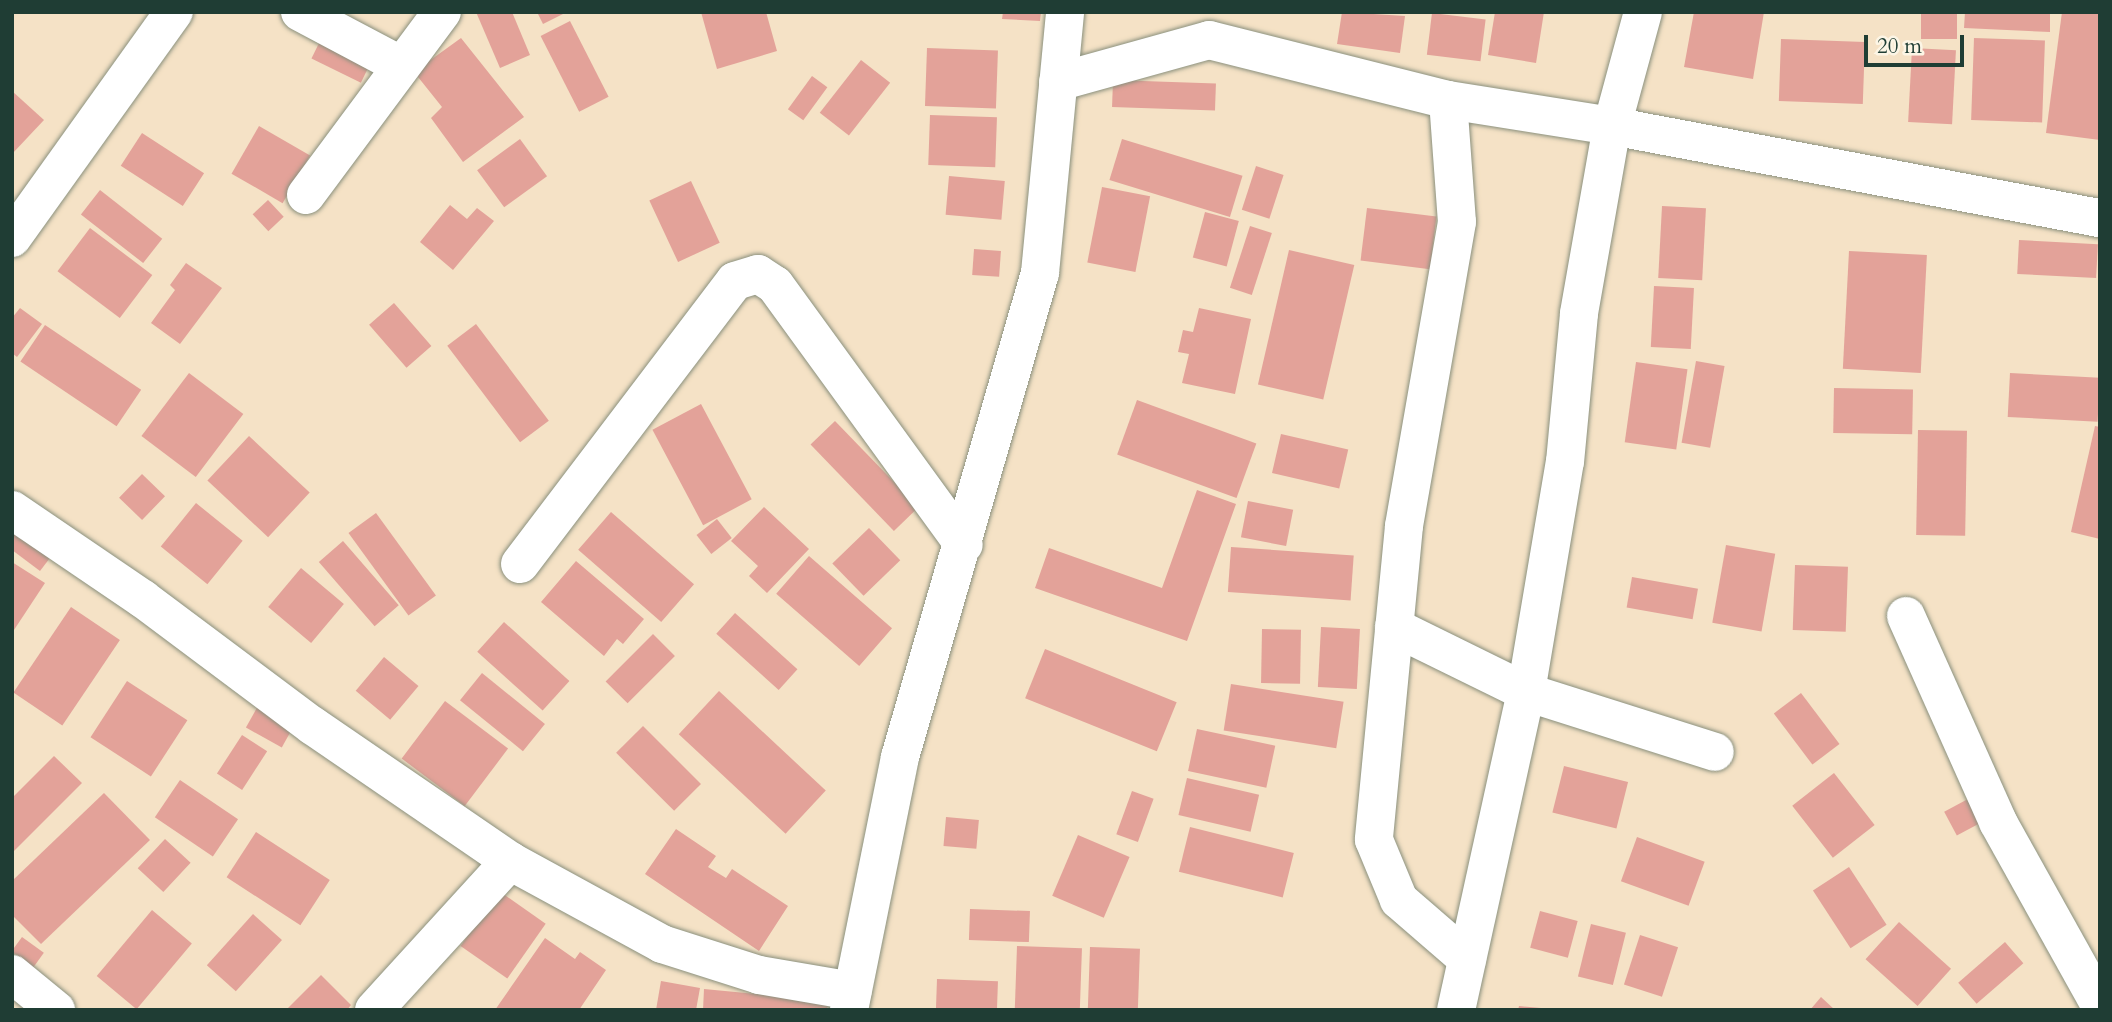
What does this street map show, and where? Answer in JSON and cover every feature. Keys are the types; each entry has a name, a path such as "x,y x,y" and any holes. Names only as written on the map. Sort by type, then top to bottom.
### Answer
{"street":[{"path":"12,238 174,12"},
{"path":"300,12 400,65"},
{"path":"306,195 442,12"},
{"path":"12,510 143,599 313,726 510,861 662,944 759,975 851,1000 900,757 964,545 1040,273 1065,12"},
{"path":"1456,1010 1526,692 1565,461 1580,314 1612,126 1643,12"},
{"path":"1058,82 1199,26 1448,100 1612,126 2100,218"},
{"path":"1448,100 1457,222 1438,344 1420,415 1394,627 1374,840 1399,900 1468,959"},
{"path":"520,564 735,281 758,274 775,285 964,545"},
{"path":"1906,615 1998,822 2100,1005"},
{"path":"1394,627 1526,692 1715,752"},
{"path":"374,1010 510,861"},
{"path":"12,974 56,1010"}],"building":[{"path":"476,12 512,12 530,55 500,68"},
{"path":"537,12 567,12 543,24"},
{"path":"701,12 766,12 777,51 717,69"},
{"path":"1003,12 1041,12 1040,21 1002,19"},
{"path":"1342,12 1405,16 1400,53 1337,44"},
{"path":"1495,12 1544,12 1536,63 1488,55"},
{"path":"1694,12 1764,12 1753,79 1684,67"},
{"path":"1921,12 1957,12 1957,39 1921,39"},
{"path":"1965,12 2050,12 2050,32 1964,28"},
{"path":"2062,12 2100,12 2100,140 2046,133"},
{"path":"1432,13 1486,20 1480,61 1427,55"},
{"path":"570,21 609,97 579,112 541,36"},
{"path":"322,37 371,61 361,83 311,59"},
{"path":"461,38 524,117 463,162 431,118 442,107 414,72"},
{"path":"1974,38 2045,40 2042,122 1971,120"},
{"path":"1781,39 1865,42 1863,104 1779,101"},
{"path":"927,48 998,50 996,108 925,106"},
{"path":"1912,48 1956,50 1952,124 1908,122"},
{"path":"861,60 890,83 849,136 820,113"},
{"path":"812,76 827,87 803,120 788,109"},
{"path":"1113,80 1216,84 1215,111 1112,107"},
{"path":"12,91 44,120 12,154"},
{"path":"930,115 997,117 995,167 928,165"},
{"path":"259,126 310,156 283,203 232,174"},
{"path":"142,133 204,173 183,206 121,166"},
{"path":"520,139 547,176 504,207 477,170"},
{"path":"1122,139 1242,176 1230,217 1109,180"},
{"path":"1256,166 1284,175 1269,219 1242,210"},
{"path":"949,176 1005,181 1001,220 946,215"},
{"path":"691,181 720,243 678,262 649,200"},
{"path":"1102,187 1150,196 1135,272 1087,263"},
{"path":"100,190 162,239 143,263 81,214"},
{"path":"268,200 284,217 268,231 253,214"},
{"path":"450,205 467,219 477,208 494,221 453,270 420,242"},
{"path":"1662,206 1706,208 1702,280 1658,278"},
{"path":"1367,208 1436,217 1430,269 1361,261"},
{"path":"1205,212 1239,221 1227,266 1193,257"},
{"path":"1250,226 1272,233 1252,295 1230,288"},
{"path":"90,228 152,275 120,318 58,271"},
{"path":"2019,240 2098,244 2096,278 2017,274"},
{"path":"974,249 1001,251 999,277 972,275"},
{"path":"1289,250 1354,265 1323,400 1258,384"},
{"path":"1849,251 1927,255 1921,373 1843,369"},
{"path":"186,263 222,288 180,344 151,323 175,290 170,285"},
{"path":"1654,286 1694,288 1691,349 1651,347"},
{"path":"394,303 431,346 406,368 369,325"},
{"path":"20,308 42,324 17,357 12,353 12,318"},
{"path":"1199,308 1251,319 1235,394 1182,383 1189,354 1178,352 1183,330 1193,332"},
{"path":"476,324 549,421 520,442 447,346"},
{"path":"45,325 141,390 117,426 20,361"},
{"path":"1696,361 1725,366 1710,448 1682,443"},
{"path":"1636,362 1687,369 1676,449 1625,442"},
{"path":"189,373 243,414 196,477 141,436"},
{"path":"2010,373 2100,378 2098,422 2008,417"},
{"path":"1834,388 1913,389 1912,434 1833,433"},
{"path":"1137,400 1256,443 1237,498 1117,455"},
{"path":"701,404 752,499 703,525 652,430"},
{"path":"835,421 918,507 894,531 811,445"},
{"path":"2095,426 2100,427 2100,539 2071,532"},
{"path":"1918,430 1967,431 1965,536 1916,535"},
{"path":"1281,434 1348,450 1339,488 1272,473"},
{"path":"249,436 310,493 268,537 207,481"},
{"path":"142,474 165,496 142,520 119,498"},
{"path":"1197,490 1236,504 1187,641 1035,588 1049,548 1162,588"},
{"path":"1248,501 1293,510 1286,546 1241,537"},
{"path":"196,503 243,541 207,584 161,547"},
{"path":"764,507 809,549 767,593 749,576 758,566 731,541"},
{"path":"611,512 694,584 661,622 578,550"},
{"path":"376,513 436,596 408,616 348,533"},
{"path":"717,519 732,538 711,554 697,535"},
{"path":"20,523 56,550 40,571 12,550 12,534"},
{"path":"869,528 900,560 864,596 832,563"},
{"path":"343,541 399,605 375,626 319,562"},
{"path":"1726,545 1775,554 1762,631 1712,623"},
{"path":"1231,547 1354,556 1351,600 1228,592"},
{"path":"809,556 892,628 859,666 776,594"},
{"path":"576,561 644,619 623,644 617,639 604,656 541,602"},
{"path":"12,562 45,583 12,633"},
{"path":"1795,565 1848,567 1846,632 1793,630"},
{"path":"301,568 344,604 311,643 268,607"},
{"path":"1632,577 1698,589 1693,619 1627,608"},
{"path":"71,607 120,640 62,725 13,692"},
{"path":"735,613 797,669 779,690 716,634"},
{"path":"504,622 569,681 543,711 477,652"},
{"path":"1321,627 1360,629 1357,689 1318,687"},
{"path":"1262,629 1301,630 1300,684 1261,683"},
{"path":"653,634 675,656 628,703 606,681"},
{"path":"1045,649 1177,702 1157,751 1025,698"},
{"path":"384,657 418,686 390,720 356,691"},
{"path":"482,673 545,724 523,751 460,700"},
{"path":"127,681 187,720 151,776 91,737"},
{"path":"1231,684 1344,702 1336,748 1224,730"},
{"path":"719,691 826,791 786,834 679,734"},
{"path":"1801,693 1840,744 1812,765 1774,713"},
{"path":"445,701 508,749 465,806 402,759"},
{"path":"259,704 295,724 282,747 246,728"},
{"path":"643,726 701,784 674,811 616,753"},
{"path":"1197,729 1275,746 1266,788 1188,771"},
{"path":"242,735 267,751 242,790 217,774"},
{"path":"54,756 82,783 12,853 12,798"},
{"path":"1564,766 1628,782 1616,829 1552,813"},
{"path":"1834,773 1875,825 1833,858 1792,806"},
{"path":"1187,778 1259,795 1251,832 1178,815"},
{"path":"180,780 238,819 213,856 155,817"},
{"path":"1132,791 1154,799 1138,842 1116,834"},
{"path":"104,793 150,840 41,944 12,915 12,881"},
{"path":"1968,799 1981,823 1957,836 1944,812"},
{"path":"946,817 979,820 976,849 943,846"},
{"path":"1190,827 1294,853 1283,898 1179,872"},
{"path":"676,829 716,856 708,867 726,878 732,869 788,906 759,951 645,874"},
{"path":"256,832 330,880 300,925 227,877"},
{"path":"1078,835 1130,857 1104,918 1052,896"},
{"path":"1637,837 1705,862 1689,906 1621,881"},
{"path":"165,839 191,863 163,892 138,868"},
{"path":"1849,867 1887,925 1851,948 1813,890"},
{"path":"499,891 546,924 507,979 461,946"},
{"path":"970,909 1030,911 1029,942 969,940"},
{"path":"152,910 192,943 137,1009 97,976"},
{"path":"1540,911 1578,921 1568,958 1530,948"},
{"path":"253,914 282,940 236,991 207,965"},
{"path":"1899,922 1951,969 1918,1006 1866,959"},
{"path":"1591,924 1626,933 1613,985 1578,976"},
{"path":"1640,935 1678,947 1662,997 1624,984"},
{"path":"22,937 44,953 33,967 12,952"},
{"path":"545,938 575,959 580,952 606,970 579,1010 495,1010"},
{"path":"2005,942 2023,963 1977,1004 1958,983"},
{"path":"1017,946 1082,948 1080,1010 1015,1010"},
{"path":"1090,947 1140,949 1138,1010 1088,1010"},
{"path":"321,975 351,1005 347,1010 286,1010"},
{"path":"937,979 998,981 997,1010 936,1010"},
{"path":"661,981 700,988 696,1010 656,1010"},
{"path":"704,989 828,1001 827,1010 703,1010"},
{"path":"1821,997 1835,1010 1810,1010"},
{"path":"1519,1006 1541,1008 1541,1010 1518,1010"}]}
